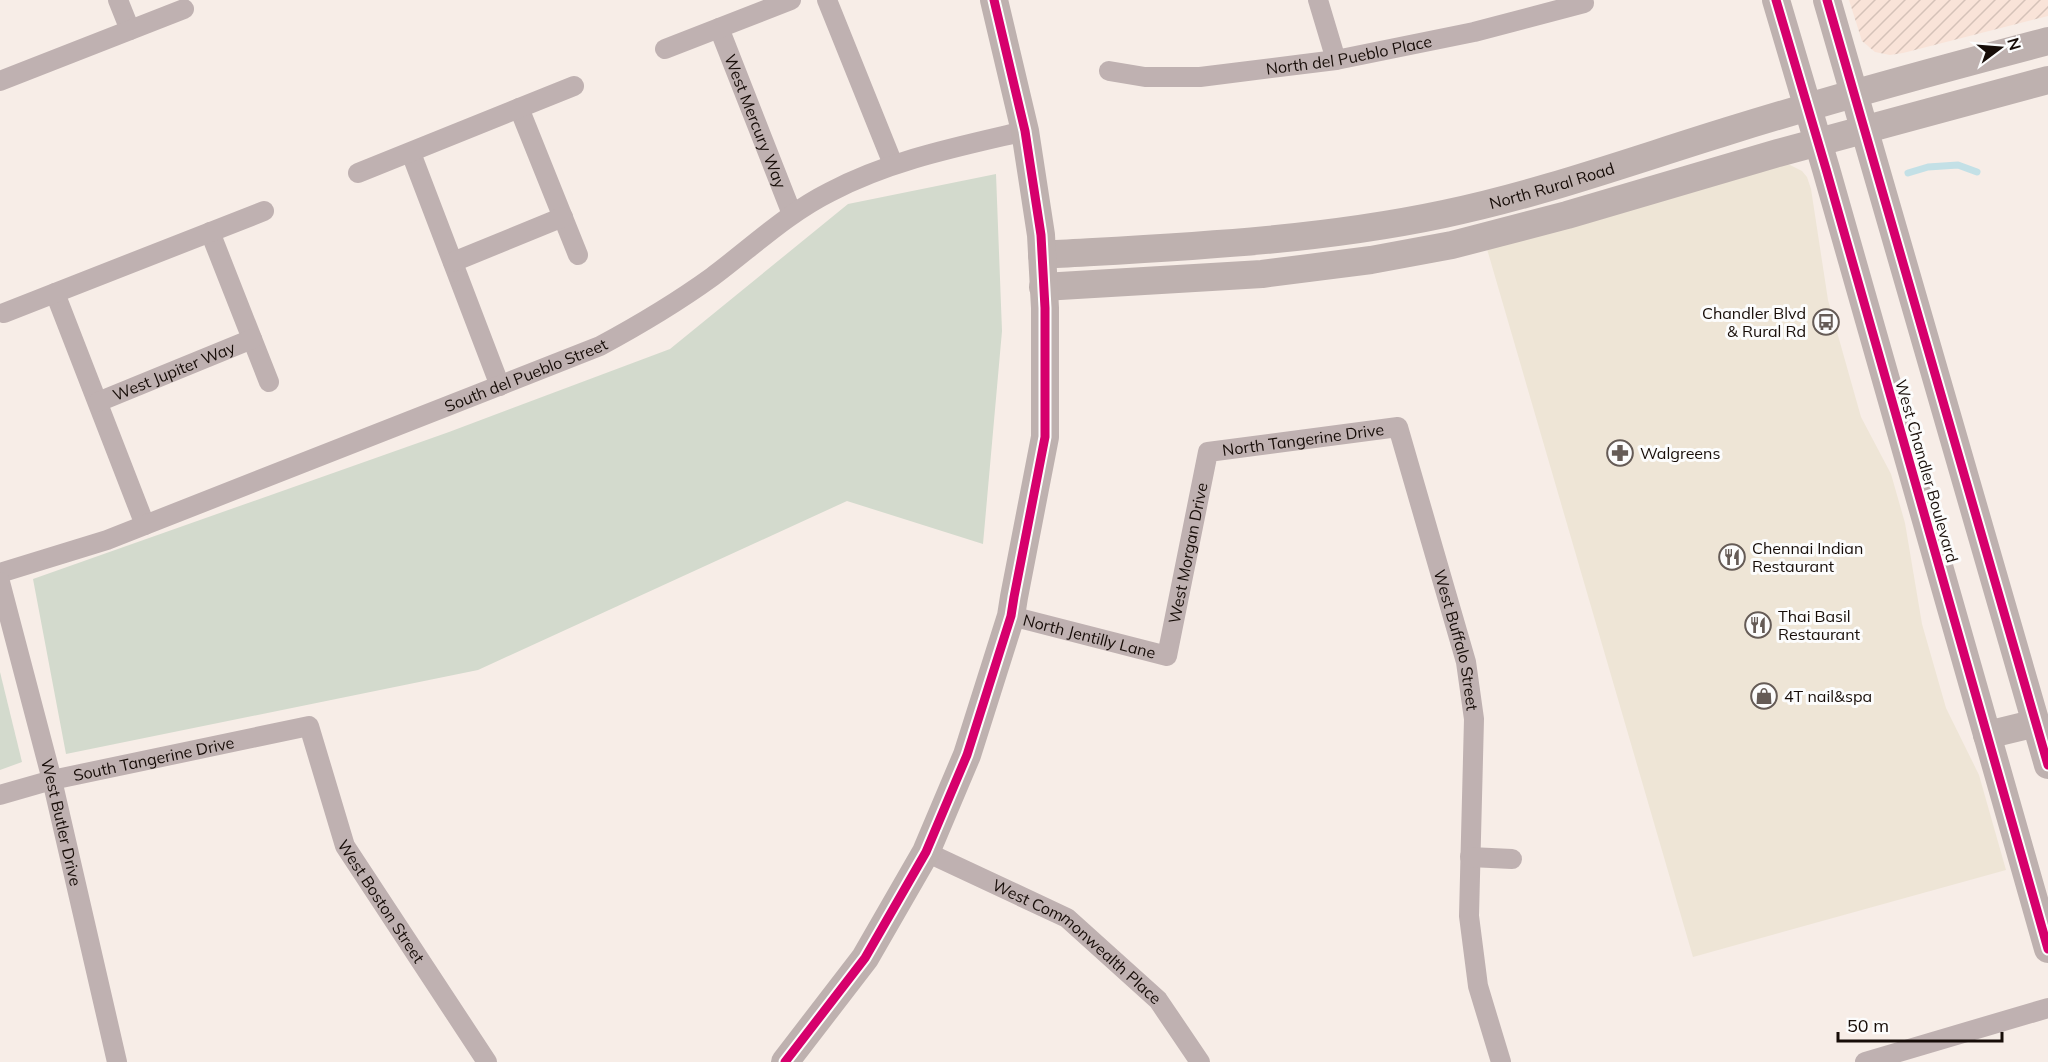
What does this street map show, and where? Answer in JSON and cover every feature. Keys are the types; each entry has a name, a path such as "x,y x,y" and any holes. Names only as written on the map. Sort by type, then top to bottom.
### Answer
{"street":[{"path":"118,0 130,30"},
{"path":"665,49 791,0"},
{"path":"827,0 893,164"},
{"path":"792,1060 865,958 926,852 967,755 1011,616 1045,437 1043,287 1041,235 1024,131 994,0"},
{"path":"1318,0 1336,60"},
{"name":"West Chandler Boulevard","path":"1776,0 2048,949"},
{"path":"1827,0 2048,765"},
{"name":"North del Pueblo Place","path":"1109,71 1145,77 1200,77 1336,60 1474,32 1583,2"},
{"path":"0,81 184,9"},
{"name":"West Mercury Way","path":"719,28 792,214"},
{"name":"North Rural Road","path":"1042,255 1260,242 1363,229 1445,214 1516,195 1853,93 2048,41"},
{"name":"North Rural Road","path":"1043,287 1273,272 1383,258 1452,244 1524,227 1818,142 2048,80"},
{"path":"358,173 574,86"},
{"path":"519,108 578,255"},
{"name":"South del Pueblo Street","path":"0,573 107,540 600,346 643,323 712,276 792,214 829,192 893,164 1024,131"},
{"path":"411,153 500,386"},
{"path":"1516,195 1524,227"},
{"path":"4,313 264,211"},
{"path":"453,262 563,217"},
{"name":"West Jupiter Way","path":"210,232 269,382"},
{"name":"West Jupiter Way","path":"55,293 145,525"},
{"name":"West Jupiter Way","path":"98,402 252,339"},
{"name":"North Tangerine Drive","path":"1208,452 1398,427"},
{"name":"West Buffalo Street","path":"1398,427 1466,662 1474,719 1468,916 1478,986 1501,1062"},
{"name":"West Morgan Drive","path":"1167,656 1208,452"},
{"name":"West Butler Drive","path":"0,582 52,780 117,1062"},
{"name":"North Jentilly Lane","path":"1011,616 1167,656"},
{"path":"1987,735 2036,723"},
{"name":"South Tangerine Drive","path":"0,795 52,780 309,726"},
{"name":"West Boston Street","path":"309,726 345,846 487,1062"},
{"name":"West Commonwealth Place","path":"926,852 1067,918 1158,1000 1200,1062"},
{"path":"1470,857 1512,859"},
{"path":"1865,1062 1889,1059 2048,1008"}],"shaded area":[{"path":"1849,0 2048,0 2048,16 1890,55 1875,52 1862,41"},
{"path":"1788,164 1802,171 1811,189 1828,300 1861,417 1891,474 1905,523 1922,624 1946,708 1979,775 2006,870 1693,957 1487,249"},
{"path":"996,174 1002,331 983,544 847,501 478,670 66,754 33,579 449,432 670,349 848,204"},
{"path":"0,672 22,762 0,770"}],"waterway":[{"path":"1908,173 1928,167 1958,165 1977,172"}],"cycle path":[{"path":"785,1062 865,958 926,852 967,755 1011,616 1045,437 1045,308 1041,235 1025,131 994,0"},
{"path":"1776,0 2048,949"},
{"path":"1827,0 2048,765"}],"place":[{"name":"Chandler Blvd & Rural Rd","path":"1826,322"},
{"name":"Walgreens","path":"1620,453"},
{"name":"Chennai Indian Restaurant","path":"1732,557"},
{"name":"Thai Basil Restaurant","path":"1758,625"},
{"name":"4T nail&spa","path":"1764,696"}]}
